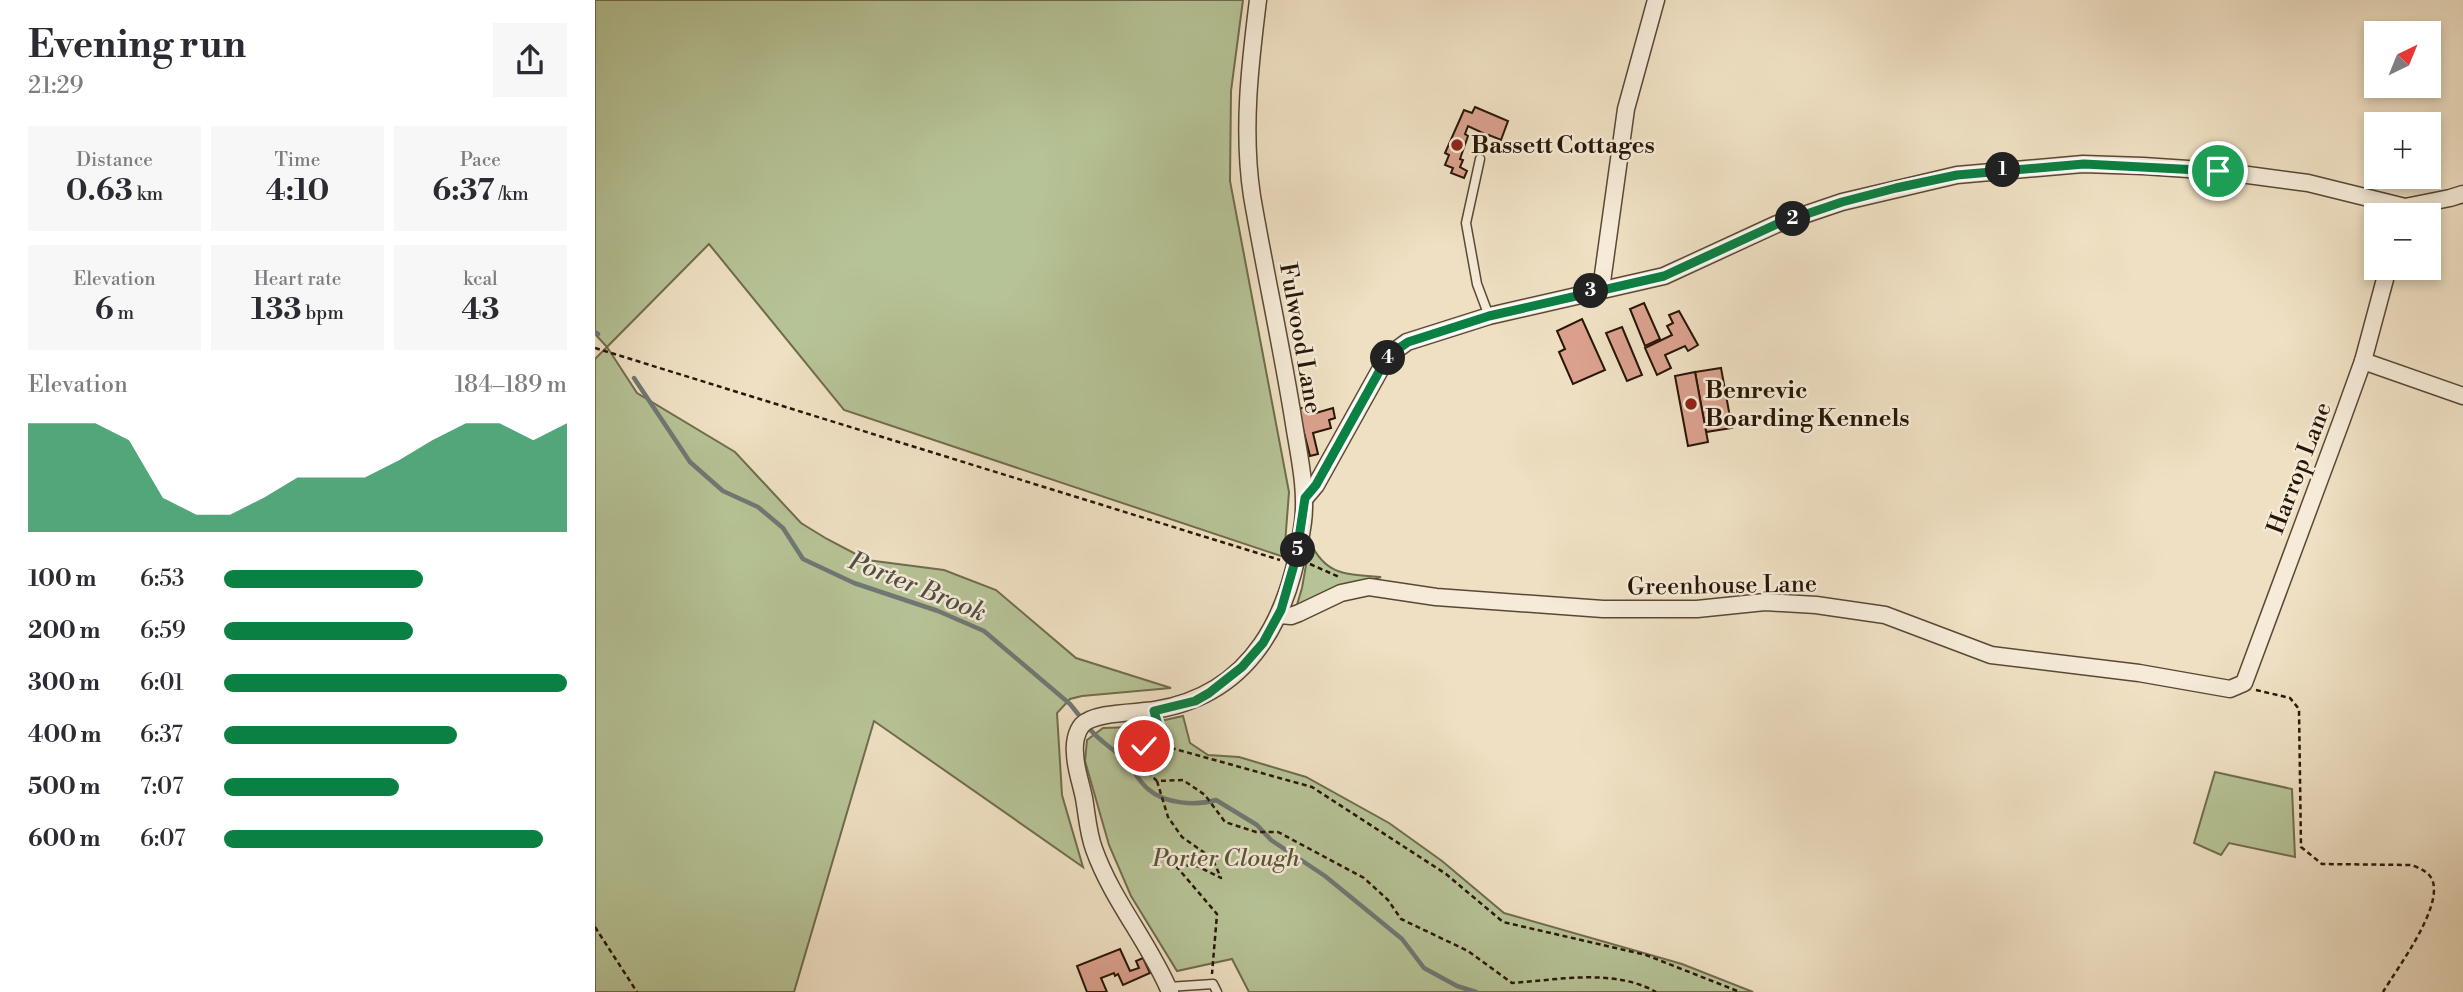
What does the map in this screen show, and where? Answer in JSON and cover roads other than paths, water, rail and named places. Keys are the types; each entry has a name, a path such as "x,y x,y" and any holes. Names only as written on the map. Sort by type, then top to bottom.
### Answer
{"street":[{"name":"Fulwood Lane","path":"1169,989 1156,961 1111,886 1093,848 1075,753 1076,734 1082,724 1092,718 1154,711 1195,701 1209,693 1252,657 1271,631 1279,615 1296,558 1305,498 1252,193 1248,145 1248,76 1258,0"},
{"path":"1601,289 1626,109 1656,0"},
{"path":"1305,498 1316,485 1380,370 1392,353 1408,342 1489,316 1664,276 1777,224 1842,202 1957,175 2084,164 2218,171 2308,183 2377,203"},
{"path":"2432,203 2463,194"},
{"name":"Harrop Lane","path":"2244,683 2363,361 2385,280"},
{"path":"2363,361 2463,396"},
{"name":"Greenhouse Lane","path":"1279,615 1291,616 1341,593 1369,587 1436,597 1603,608 1697,609 1765,603 1816,605 1885,615 1991,655 2139,673 2230,689 2244,683"}],"lane":[{"path":"1480,159 1466,223 1477,284 1489,316"},
{"path":"1169,989 1215,988"}],"waterway":[{"name":"Porter Brook","path":"634,378 690,462 723,491 758,507 783,528 803,559 854,583 938,611 984,631 1070,704 1082,719"},
{"name":"Porter Brook","path":"1087,726 1124,759 1141,782 1155,794 1181,802 1216,800 1257,825 1271,840 1325,876 1402,939 1424,968 1457,986 1476,992"}],"place":[{"name":"Bassett Cottages","path":"1457,145"},
{"name":"Benrevic Boarding Kennels","path":"1691,404"}],"park label":[{"name":"Porter Clough","path":"1226,858"}]}
